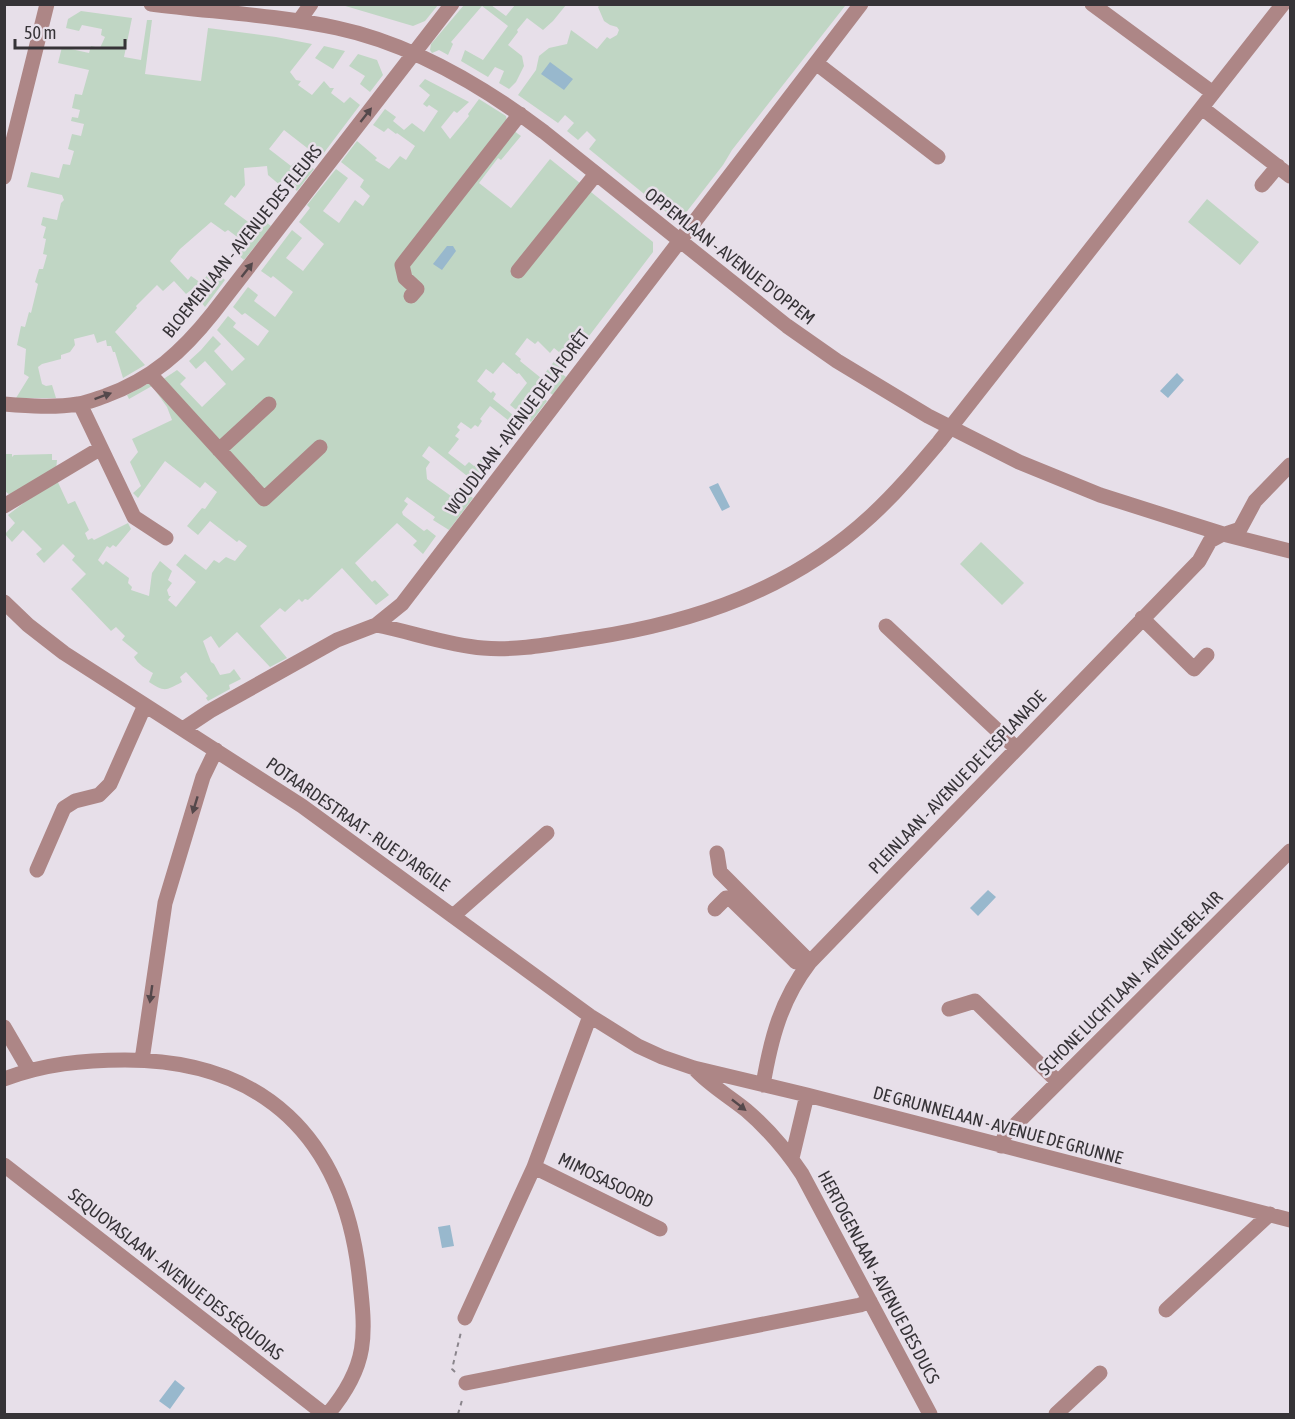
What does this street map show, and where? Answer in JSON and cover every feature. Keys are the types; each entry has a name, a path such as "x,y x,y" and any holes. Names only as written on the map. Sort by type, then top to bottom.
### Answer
{"street":[{"path":"4,177 47,4"},
{"name":"OPPEMLAAN - AVENUE D'OPPEM","path":"151,4 299,21 339,28 414,53 478,87 520,114 748,297 810,343 950,428 1019,462 1100,495 1224,534 1290,551"},
{"path":"299,21 310,4"},
{"name":"BLOEMENLAAN - AVENUE DES FLEURS","path":"4,404 22,406 80,404 123,389 170,360 194,338 452,4"},
{"name":"WOUDLAAN - AVENUE DE LA FORÊT","path":"183,729 220,705 337,640 376,626 402,604 861,4"},
{"path":"1092,4 1213,93"},
{"path":"376,626 471,647 508,649 633,631 711,611 781,580 823,554 870,517 902,485 950,428 1283,4"},
{"path":"816,63 938,157"},
{"path":"1202,108 1290,176"},
{"path":"411,296 417,289 405,278 402,265 520,114"},
{"path":"1263,185 1278,166"},
{"path":"518,271 596,174"},
{"path":"150,374 264,499 320,447"},
{"path":"80,404 134,516 166,538"},
{"path":"219,450 269,404"},
{"path":"4,506 101,448"},
{"name":"PLEINLAAN - AVENUE DE L'ESPLANADE","path":"763,1085 767,1060 781,1012 788,994 807,966 1199,561 1210,541 1240,529 1255,501 1290,465"},
{"name":"POTAARDESTRAAT - RUE D'ARGILE","path":"4,602 28,625 64,653 302,806 590,1016 638,1046 694,1068"},
{"path":"1142,618 1194,669 1207,655"},
{"path":"886,626 1016,748"},
{"path":"38,870 64,808 75,801 99,795 110,784 145,705"},
{"path":"142,1060 165,903 203,777 216,750"},
{"path":"453,916 547,833"},
{"name":"SCHONE LUCHTLAAN - AVENUE BEL-AIR","path":"1001,1146 1005,1135 1290,851"},
{"path":"717,853 720,872 807,966"},
{"path":"1279,862 1290,874"},
{"path":"715,909 726,898 730,898 807,966"},
{"path":"949,1009 975,1001 1058,1082"},
{"path":"465,1318 534,1167 590,1016"},
{"path":"4,1027 29,1070"},
{"path":"4,1079 29,1070 81,1061 142,1060 173,1063 204,1069 241,1083 258,1093 302,1130 327,1165 340,1192 357,1251 363,1309 363,1339 356,1375 341,1399 326,1414"},
{"name":"DE GRUNNELAAN - AVENUE DE GRUNNE","path":"694,1068 807,1095 1290,1221"},
{"name":"HERTOGENLAAN - AVENUE DES DUCS","path":"694,1068 703,1078 745,1110 792,1158 930,1414"},
{"path":"792,1158 807,1095"},
{"name":"SEQUOYASLAAN - AVENUE DES SÉQUOIAS","path":"4,1165 326,1414"},
{"name":"MIMOSASOORD","path":"534,1167 660,1228"},
{"path":"1166,1310 1270,1214"},
{"path":"466,1383 860,1305 870,1301"},
{"path":"1056,1414 1100,1373"}],"path":[{"path":"458,1414 466,1383 452,1369 465,1318"}],"green space":[{"path":"843,4 845,6 681,219 676,220 589,149 596,140 587,131 578,140 567,131 574,123 565,115 558,123 518,95 536,70 539,56 549,48 567,44 571,30 597,49 607,37 610,39 617,35 619,30 617,27 604,21 598,7 600,5"},
{"path":"342,5 438,5 425,21 413,26"},
{"path":"464,5 491,5 506,16 515,5 566,5 543,30 527,18 517,30 518,32 508,45 522,56 524,66 516,82 509,89 499,83 504,71 495,67 488,77 461,61 465,50 483,60 508,26 482,6 451,42 453,44 448,55 439,50 432,53 430,50 431,44"},
{"path":"81,11 132,18 124,57 141,60 147,20 152,20 145,74 201,81 208,28 312,44 290,72 296,80 301,81 298,85 312,95 324,81 330,88 334,88 331,93 344,103 350,97 360,105 320,158 284,130 269,149 291,166 295,162 304,162 314,169 297,191 285,181 281,186 268,175 267,166 244,168 245,185 235,198 231,195 224,204 251,224 258,216 271,226 244,260 232,250 240,239 211,222 180,249 170,261 188,280 191,276 201,283 209,273 211,275 214,271 225,280 205,307 191,290 186,294 174,281 163,291 157,285 136,306 137,308 115,332 145,365 123,378 115,352 111,346 107,346 106,340 97,343 94,334 74,339 75,345 70,352 61,355 61,359 38,367 42,384 52,385 56,398 16,398 29,377 24,374 26,349 17,345 21,326 25,327 29,312 31,313 38,284 35,282 39,269 43,269 47,255 43,254 46,227 41,225 43,217 57,220 61,203 64,200 62,195 27,187 31,172 59,178 63,164 70,165 74,151 68,149 72,134 81,136 84,124 71,121 72,117 78,118 80,110 72,108 75,94 82,95 89,70 58,63 62,47 89,53 91,46 100,48 105,37 101,35 102,29 82,25 79,31 66,28 68,19"},
{"path":"324,46 345,51 333,69 315,58"},
{"path":"358,54 377,60 383,75 370,92 360,84 365,76 349,66"},
{"path":"425,79 469,102 457,113 454,111 441,127 450,139 469,116 468,114 479,99 506,116 509,125 521,136 501,160 498,158 479,183 511,208 550,159 653,242 653,252 570,361 554,348 550,353 538,341 535,344 527,338 515,354 541,378 556,359 566,366 561,373 566,377 553,395 547,391 542,397 547,401 531,422 510,405 527,383 519,373 517,374 503,362 493,374 486,369 477,381 491,393 493,391 496,394 493,399 523,423 518,428 490,406 480,419 482,421 478,427 475,425 471,429 461,422 457,427 460,430 455,436 459,439 448,453 465,466 469,462 474,466 478,464 482,456 491,465 476,483 429,446 422,456 430,462 426,468 427,479 451,496 458,487 473,498 449,530 433,520 435,517 407,497 404,501 408,504 402,512 403,515 424,531 427,529 436,536 423,554 413,545 417,541 397,523 355,563 372,582 375,580 389,595 376,605 342,568 308,600 305,599 302,602 299,599 285,612 280,608 260,626 287,658 270,667 237,632 219,648 211,636 203,641 211,662 220,675 230,673 234,669 241,679 229,685 230,689 208,701 206,698 208,696 186,672 180,677 182,682 168,689 159,687 149,682 153,673 136,660 134,657 138,653 122,640 125,636 116,627 111,631 71,589 86,574 72,560 75,556 63,544 44,563 36,554 42,549 23,530 12,542 5,534 15,523 8,515 56,478 68,504 75,501 89,530 85,533 88,540 92,538 94,540 128,523 131,529 116,547 107,546 98,560 103,565 106,561 129,578 128,583 132,587 131,590 149,596 152,573 160,561 172,571 168,580 172,583 167,590 171,596 168,600 176,607 196,582 176,565 185,554 206,570 214,560 219,563 226,557 235,561 247,546 239,540 237,542 210,521 198,535 187,526 202,508 205,509 217,492 205,482 200,488 165,461 138,498 133,493 141,486 130,462 138,452 132,439 172,420 167,407 152,386 129,399 127,395 153,381 156,384 177,370 186,378 180,384 202,407 226,384 205,361 196,369 189,361 213,336 221,344 214,351 232,371 245,359 217,330 228,316 236,323 233,327 258,346 269,331 233,307 248,287 258,295 254,301 275,317 293,292 273,276 271,278 261,271 292,230 302,238 286,258 303,271 324,244 299,222 310,208 307,205 336,169 348,178 323,211 339,223 355,200 363,206 370,196 360,187 364,180 341,162 357,141 377,158 375,160 389,169 400,156 406,160 415,146 388,128 384,132 373,125 385,109 396,117 393,121 404,130 412,123 424,132 438,111 423,104 430,95 419,86"},
{"path":"1207,199 1259,242 1240,265 1188,222"},
{"path":"4,454 12,454 12,457 14,455 52,454 52,460 57,460 56,470 11,496 5,491"},
{"path":"981,542 1024,583 1002,605 960,564"}],"water":[{"path":"550,62 573,79 564,90 541,74"},
{"path":"447,246 453,246 456,251 442,270 433,264"},
{"path":"1177,373 1184,380 1168,398 1160,391"},
{"path":"718,483 730,507 722,511 709,487"},
{"path":"988,890 996,897 978,916 970,908"},
{"path":"450,1225 454,1246 442,1248 438,1227"},
{"path":"175,1380 185,1388 170,1409 159,1401"}]}
